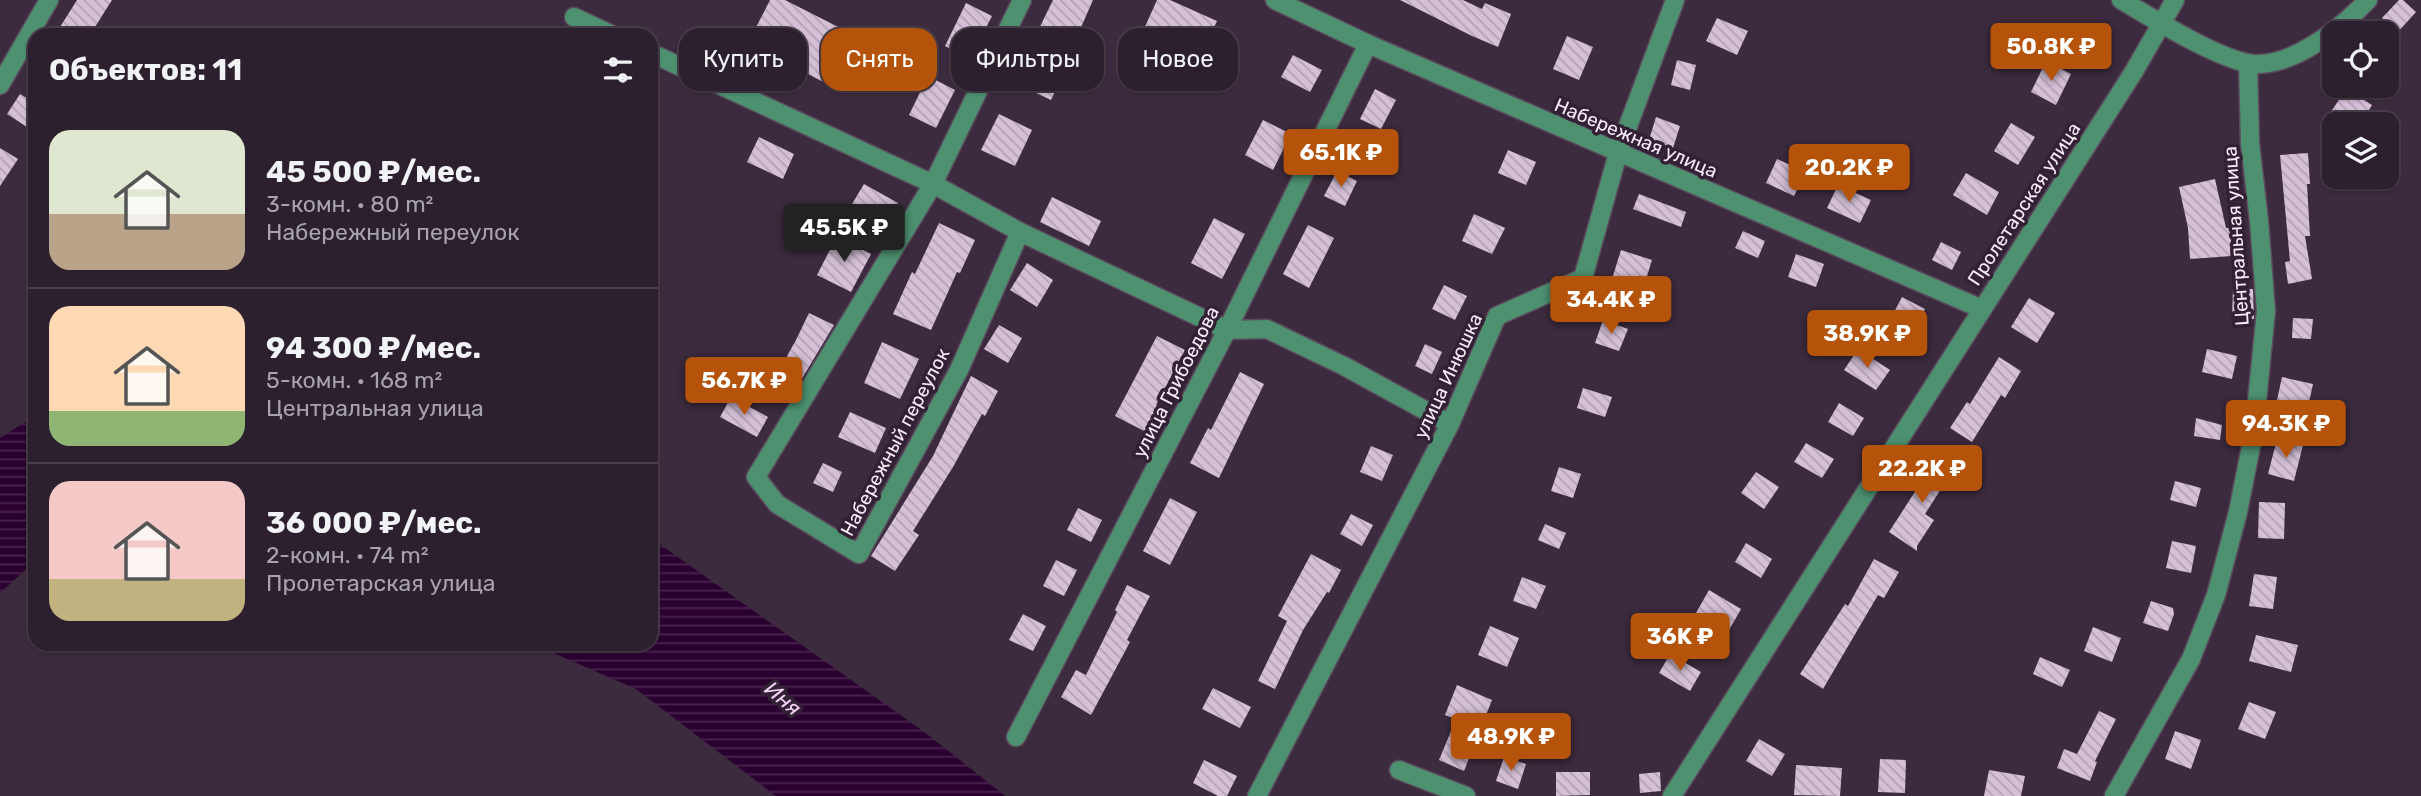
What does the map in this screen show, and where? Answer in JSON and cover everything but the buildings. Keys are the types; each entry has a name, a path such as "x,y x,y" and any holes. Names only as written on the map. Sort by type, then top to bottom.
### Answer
{"street":[{"path":"33,28 49,0"},
{"name":"Набережный переулок","path":"1020,232 959,370 859,554 777,504 756,477 933,184 1021,0"},
{"name":"Набережная улица","path":"1275,0 1368,44 1982,309"},
{"name":"улица Инюшка","path":"1257,796 1450,424 1497,316 1583,278 1618,153 1675,0"},
{"path":"2121,0 2215,51 2248,63 2276,61 2315,46 2368,0"},
{"name":"Пролетарская улица","path":"1672,796 2163,23 2175,0"},
{"path":"574,17 597,28"},
{"path":"0,85 28,36"},
{"name":"улица Грибоедова","path":"1016,737 1227,330 1368,44"},
{"path":"658,56 933,184 1020,232 1227,330 1267,328 1344,366 1450,424"},
{"name":"Центральная улица","path":"2114,796 2191,659 2216,595 2238,512 2254,431 2266,311 2250,143 2248,63"},
{"path":"1399,771 1466,796"}],"water":[{"path":"28,420 28,567 0,593 0,438"},
{"name":"Иня","path":"658,543 927,734 1005,796 776,796 636,689 549,651 658,651"}]}
